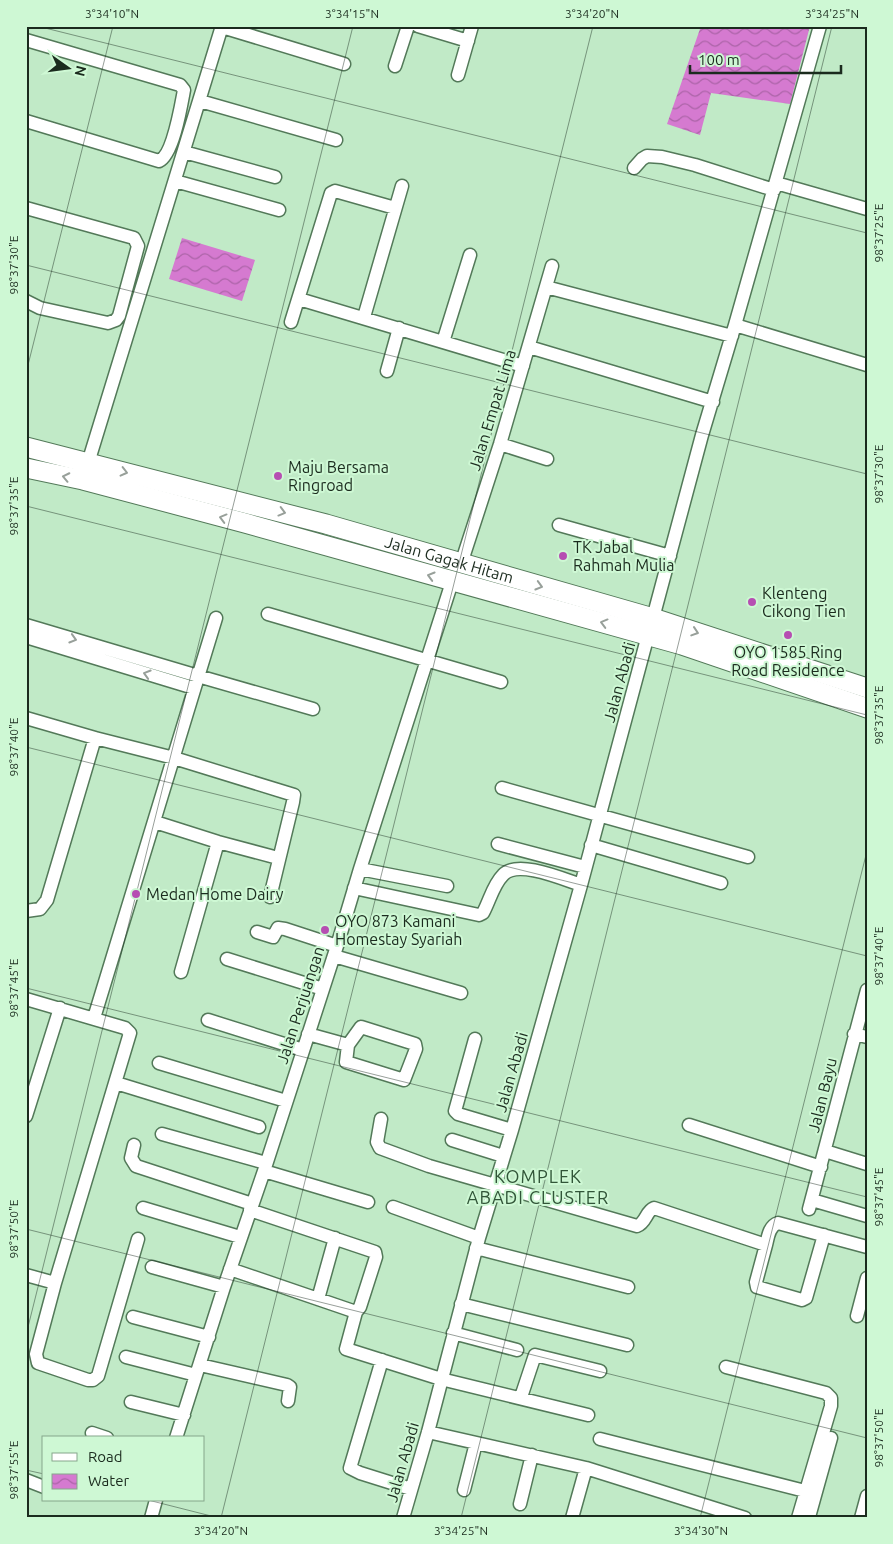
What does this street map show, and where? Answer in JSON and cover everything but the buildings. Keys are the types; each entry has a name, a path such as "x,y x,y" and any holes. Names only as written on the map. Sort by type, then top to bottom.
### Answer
{"highway":[{"name":"Jalan Gagak Hitam","path":"26,447 326,524 461,564 650,627 682,645 867,708"},
{"name":"Jalan Gagak Hitam","path":"26,468 83,480 452,582 650,627 818,672 867,688"},
{"path":"812,690 818,672"}],"street":[{"path":"396,66 408,26"},
{"path":"418,26 468,41"},
{"path":"458,75 472,26"},
{"name":"Jalan Abadi","path":"403,1518 478,1243 581,885 695,460 734,331 820,26"},
{"path":"88,463 222,27 344,64"},
{"path":"26,40 180,85 184,90 178,120 165,156 159,162 26,122"},
{"path":"200,100 336,140"},
{"path":"184,152 275,177"},
{"path":"634,168 647,156 662,157 867,209"},
{"path":"176,181 279,210"},
{"path":"364,317 402,186"},
{"path":"291,322 332,193 337,192 395,208"},
{"path":"26,208 134,238 138,246 119,316 116,320 108,323 40,308 26,301"},
{"path":"443,342 470,255"},
{"name":"Jalan Empat Lima","path":"461,564 500,444 552,266"},
{"path":"546,287 734,331 867,365"},
{"path":"299,299 523,366"},
{"path":"26,310 40,308"},
{"path":"387,371 399,328"},
{"path":"529,347 713,402"},
{"path":"500,444 547,459"},
{"path":"558,525 670,556"},
{"name":"Jalan Perjuangan","path":"177,1436 240,1237 323,989 452,582"},
{"path":"268,614 501,682"},
{"path":"94,1018 216,618"},
{"path":"26,625 196,682"},
{"path":"26,637 196,682 313,709"},
{"path":"27,721 174,758 294,795 294,802 278,858 270,897"},
{"path":"26,911 40,909 47,900 95,738"},
{"path":"502,788 748,857"},
{"path":"155,822 278,858"},
{"path":"181,972 218,842"},
{"path":"498,844 585,867"},
{"path":"591,845 722,883"},
{"path":"354,888 479,915 483,913 494,887 504,874 511,869 525,868 581,885"},
{"path":"360,869 447,886"},
{"path":"257,932 273,937 278,928 285,929 335,951 461,993"},
{"path":"227,959 323,989"},
{"name":"Jalan Bayu","path":"867,990 860,1035 811,1204 867,1216"},
{"path":"26,999 125,1028 129,1031 130,1036 55,1283 36,1354 37,1361 42,1366 88,1380 93,1380 100,1372 138,1239"},
{"path":"26,1116 60,1008"},
{"path":"208,1020 303,1050"},
{"path":"361,1026 413,1042 416,1047 406,1077 403,1080 347,1063 348,1045 361,1026"},
{"path":"308,1034 348,1045"},
{"path":"475,1039 455,1109 458,1114 512,1130"},
{"path":"159,1062 286,1101"},
{"path":"116,1083 259,1127"},
{"path":"381,1119 377,1142 380,1148 429,1166 637,1226 642,1224 650,1210 654,1208 766,1245"},
{"path":"689,1125 821,1167"},
{"path":"162,1134 368,1202"},
{"path":"452,1140 503,1156"},
{"path":"134,1144 131,1158 136,1166 372,1250 376,1254 346,1348 441,1379 588,1415"},
{"path":"825,1152 867,1164"},
{"path":"393,1207 478,1243 628,1286"},
{"path":"143,1208 240,1237"},
{"path":"824,1235 804,1300 757,1287 756,1282 770,1229 774,1224 778,1223 824,1235 867,1247"},
{"path":"318,1299 335,1238"},
{"path":"152,1267 224,1287"},
{"path":"230,1269 356,1312"},
{"path":"26,1275 55,1283"},
{"path":"857,1316 867,1278"},
{"path":"461,1304 627,1345"},
{"path":"133,1317 209,1337"},
{"path":"453,1333 517,1350"},
{"path":"521,1398 535,1355 600,1371"},
{"path":"126,1357 287,1385 290,1387 288,1401"},
{"path":"382,1360 350,1468 360,1474 412,1489"},
{"path":"726,1368 826,1394 831,1398 831,1406 805,1491 804,1517"},
{"path":"131,1402 184,1415"},
{"path":"428,1432 586,1468 745,1518"},
{"path":"92,1433 100,1436"},
{"path":"804,1517 831,1438"},
{"path":"600,1440 805,1491"},
{"path":"464,1490 476,1443"},
{"path":"520,1504 532,1455"},
{"path":"572,1518 586,1468"},
{"path":"26,1480 42,1486"},
{"path":"861,1518 867,1496"},
{"path":"152,1518 156,1502"}],"water":[{"path":"701,26 810,26 790,104 711,93 700,135 667,124"},
{"path":"182,238 255,260 242,301 169,279"}],"place":[{"name":"Maju Bersama Ringroad","path":"278,476"},
{"name":"TK Jabal Rahmah Mulia","path":"563,556"},
{"name":"Klenteng Cikong Tien","path":"752,602"},
{"name":"OYO 1585 Ring Road Residence","path":"788,635"},
{"name":"Medan Home Dairy","path":"136,894"},
{"name":"OYO 873 Kamani Homestay Syariah","path":"325,930"}],"district":[{"name":"KOMPLEK ABADI CLUSTER","path":"538,1187"}]}
